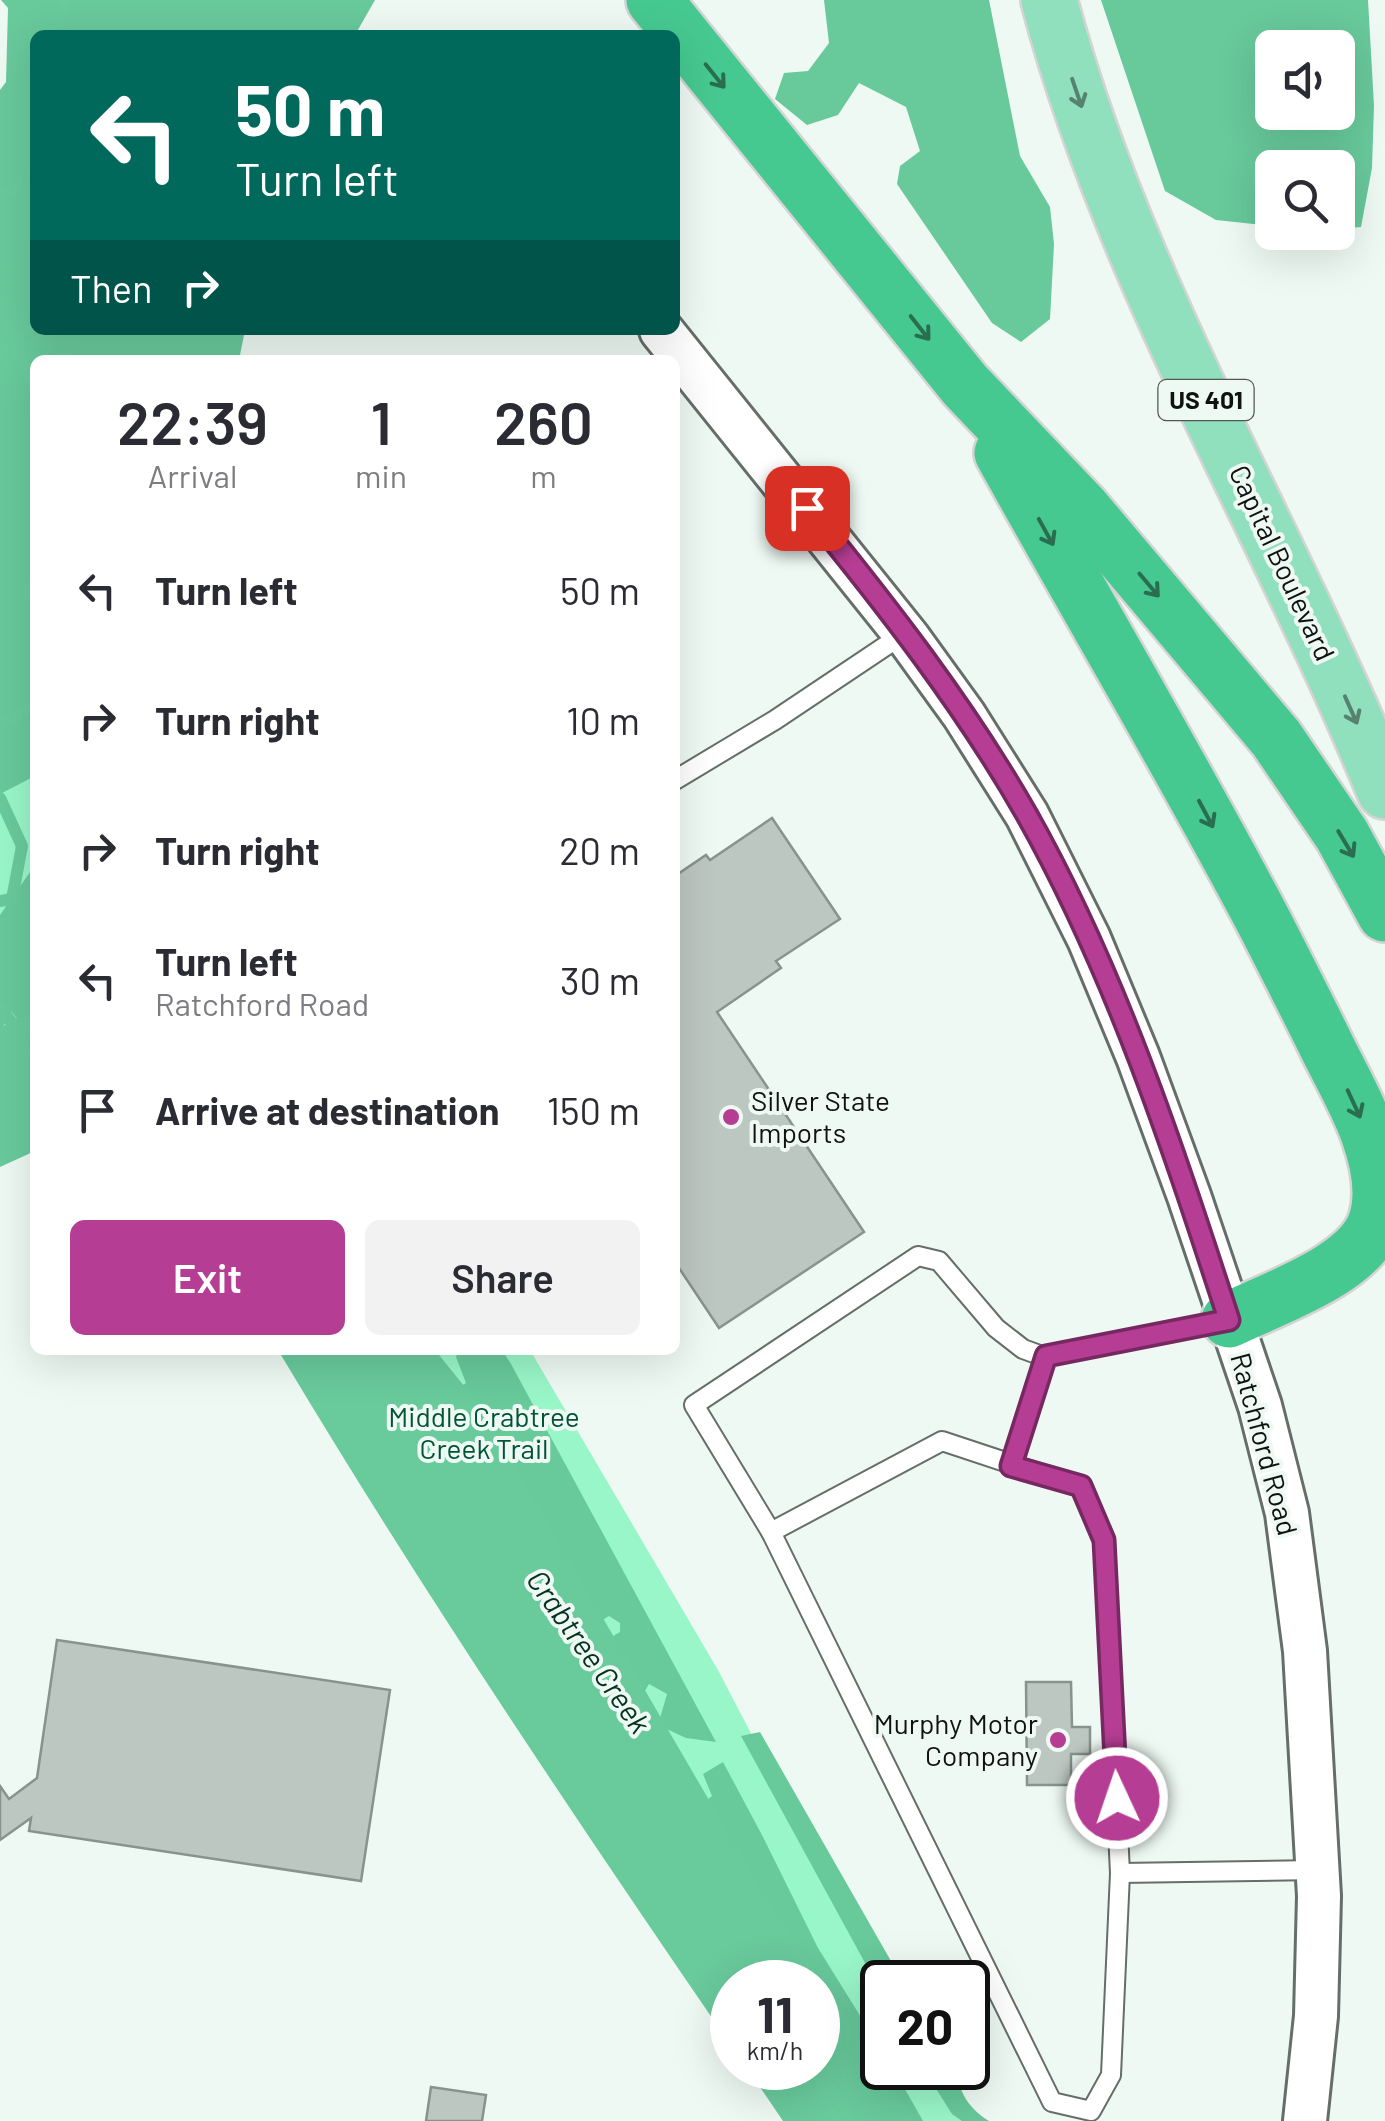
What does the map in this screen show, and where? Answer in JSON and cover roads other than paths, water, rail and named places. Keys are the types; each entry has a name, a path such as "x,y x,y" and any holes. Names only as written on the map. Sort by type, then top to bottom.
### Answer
{"highway":[{"path":"654,0 678,30"},
{"path":"680,32 964,385 1094,522 1276,738 1342,835 1385,914"},
{"path":"964,385 1234,865 1368,1133 1381,1197 1370,1236 1334,1268 1229,1320"}],"main road":[{"name":"Capital Boulevard","path":"1048,0 1076,92 1127,230 1385,790"}],"street":[{"name":"Ratchford Road","path":"665,335 905,634 964,715 1027,815 1089,938 1189,1196 1260,1406 1287,1514 1305,1652 1318,1870 1316,2016 1306,2121"}],"lane":[{"path":"680,777 905,634"},
{"path":"772,1532 942,1441 1081,1486 1104,1540 1120,1873 1112,2075 1091,2111 1052,2102 772,1532 694,1405 918,1256 940,1261 996,1328 1022,1349 1046,1356 1229,1320"},
{"path":"1011,1466 1046,1356"},
{"path":"1120,1873 1318,1870"}],"water":[{"path":"30,1014 30,1153 0,1167 0,1029 11,1020"},
{"name":"Crabtree Creek","path":"281,1355 439,1355 477,1402 762,1891 808,1960 710,1960 710,2015 499,1702"},
{"path":"840,2008 860,2038 860,2090 894,2090 915,2121 783,2121 762,2090 840,2090"}],"waterway":[{"path":"56,30 65,0"},
{"path":"30,176 2,196 3,309 30,378"},
{"path":"30,589 30,597"},
{"path":"0,725 30,709"},
{"path":"0,798 22,846 12,899 0,901"},
{"path":"0,1007 30,1046"}],"place":[{"name":"Silver State Imports","path":"731,1117"},
{"name":"Murphy Motor Company","path":"1058,1740"}],"park label":[{"name":"Middle Crabtree Creek Trail","path":"484,1433"}]}
